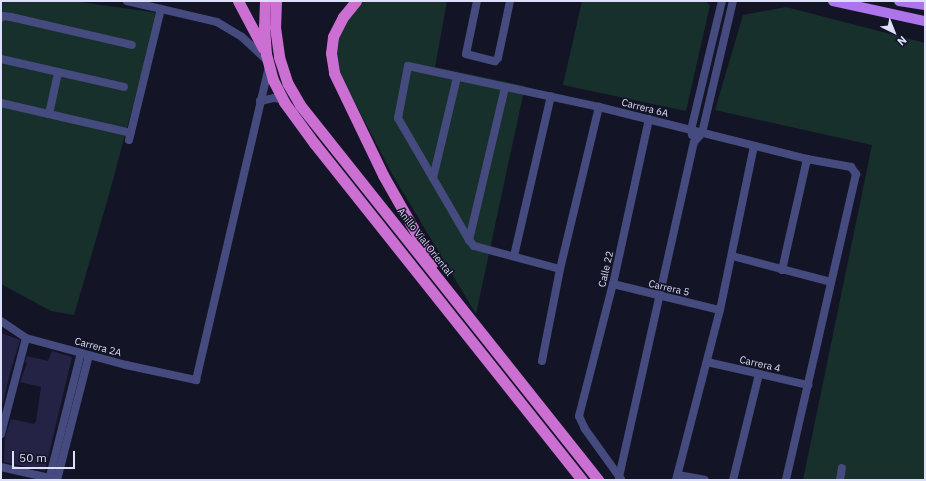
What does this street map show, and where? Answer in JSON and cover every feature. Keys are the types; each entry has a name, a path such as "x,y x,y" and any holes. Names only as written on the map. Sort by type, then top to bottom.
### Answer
{"highway":[{"path":"238,1 267,60 282,99 309,137 582,480"},
{"path":"265,1 264,26 267,60"},
{"name":"Anillo Vial Oriental","path":"276,1 275,26 277,46 282,68 291,90 320,132 370,191 598,480"},
{"path":"356,1 343,17 333,37 331,53 334,73 383,175 436,267 442,284"}],"main road":[{"path":"833,1 925,21"},
{"path":"899,1 925,5"}],"street":[{"path":"127,1 217,22 242,37 267,60 260,101 274,98 282,99"},
{"path":"477,1 466,54 468,56 495,61 498,58 510,1"},
{"path":"694,142 691,130 722,1"},
{"path":"620,478 694,142 702,132 733,1"},
{"path":"1,103 49,114 130,136 161,10"},
{"path":"1,18 3,16 11,17 132,45"},
{"path":"1,59 124,87"},
{"name":"Carrera 6A","path":"433,178 398,118 408,66 505,88 551,96 650,119 808,159 851,167 856,174 831,282"},
{"path":"49,114 58,73"},
{"path":"457,77 433,178 474,246 560,269"},
{"path":"469,240 505,88"},
{"path":"514,256 551,96"},
{"name":"Carrera 2A","path":"1,321 26,338 126,365 196,380 260,101"},
{"path":"542,361 560,269 598,107"},
{"name":"Calle 22","path":"620,478 581,422 579,416 613,284 650,119"},
{"path":"705,480 677,478 720,310 754,146"},
{"path":"782,270 808,159"},
{"path":"732,256 831,282 786,480"},
{"name":"Carrera 5","path":"613,284 720,310"},
{"path":"1,434 26,338"},
{"path":"1,467 53,480 85,354"},
{"name":"Carrera 4","path":"707,362 808,385"},
{"path":"733,480 759,374"},
{"path":"840,480 842,468"}],"green space":[{"path":"1,1 73,1 158,13 108,198 74,315 51,311 1,284"},
{"path":"363,1 447,1 435,67 525,86 476,314 392,174 334,62 340,30"},
{"path":"582,1 705,1 710,5 686,111 563,85"},
{"path":"786,7 925,43 925,480 803,480 872,145 715,110 743,15"}],"building":[{"path":"1,333 20,340 3,403 1,403"},
{"path":"52,351 72,357 45,471 4,462 5,437 11,419 34,424 36,421 41,387 20,382 27,363 25,362 27,356 48,361"}]}
